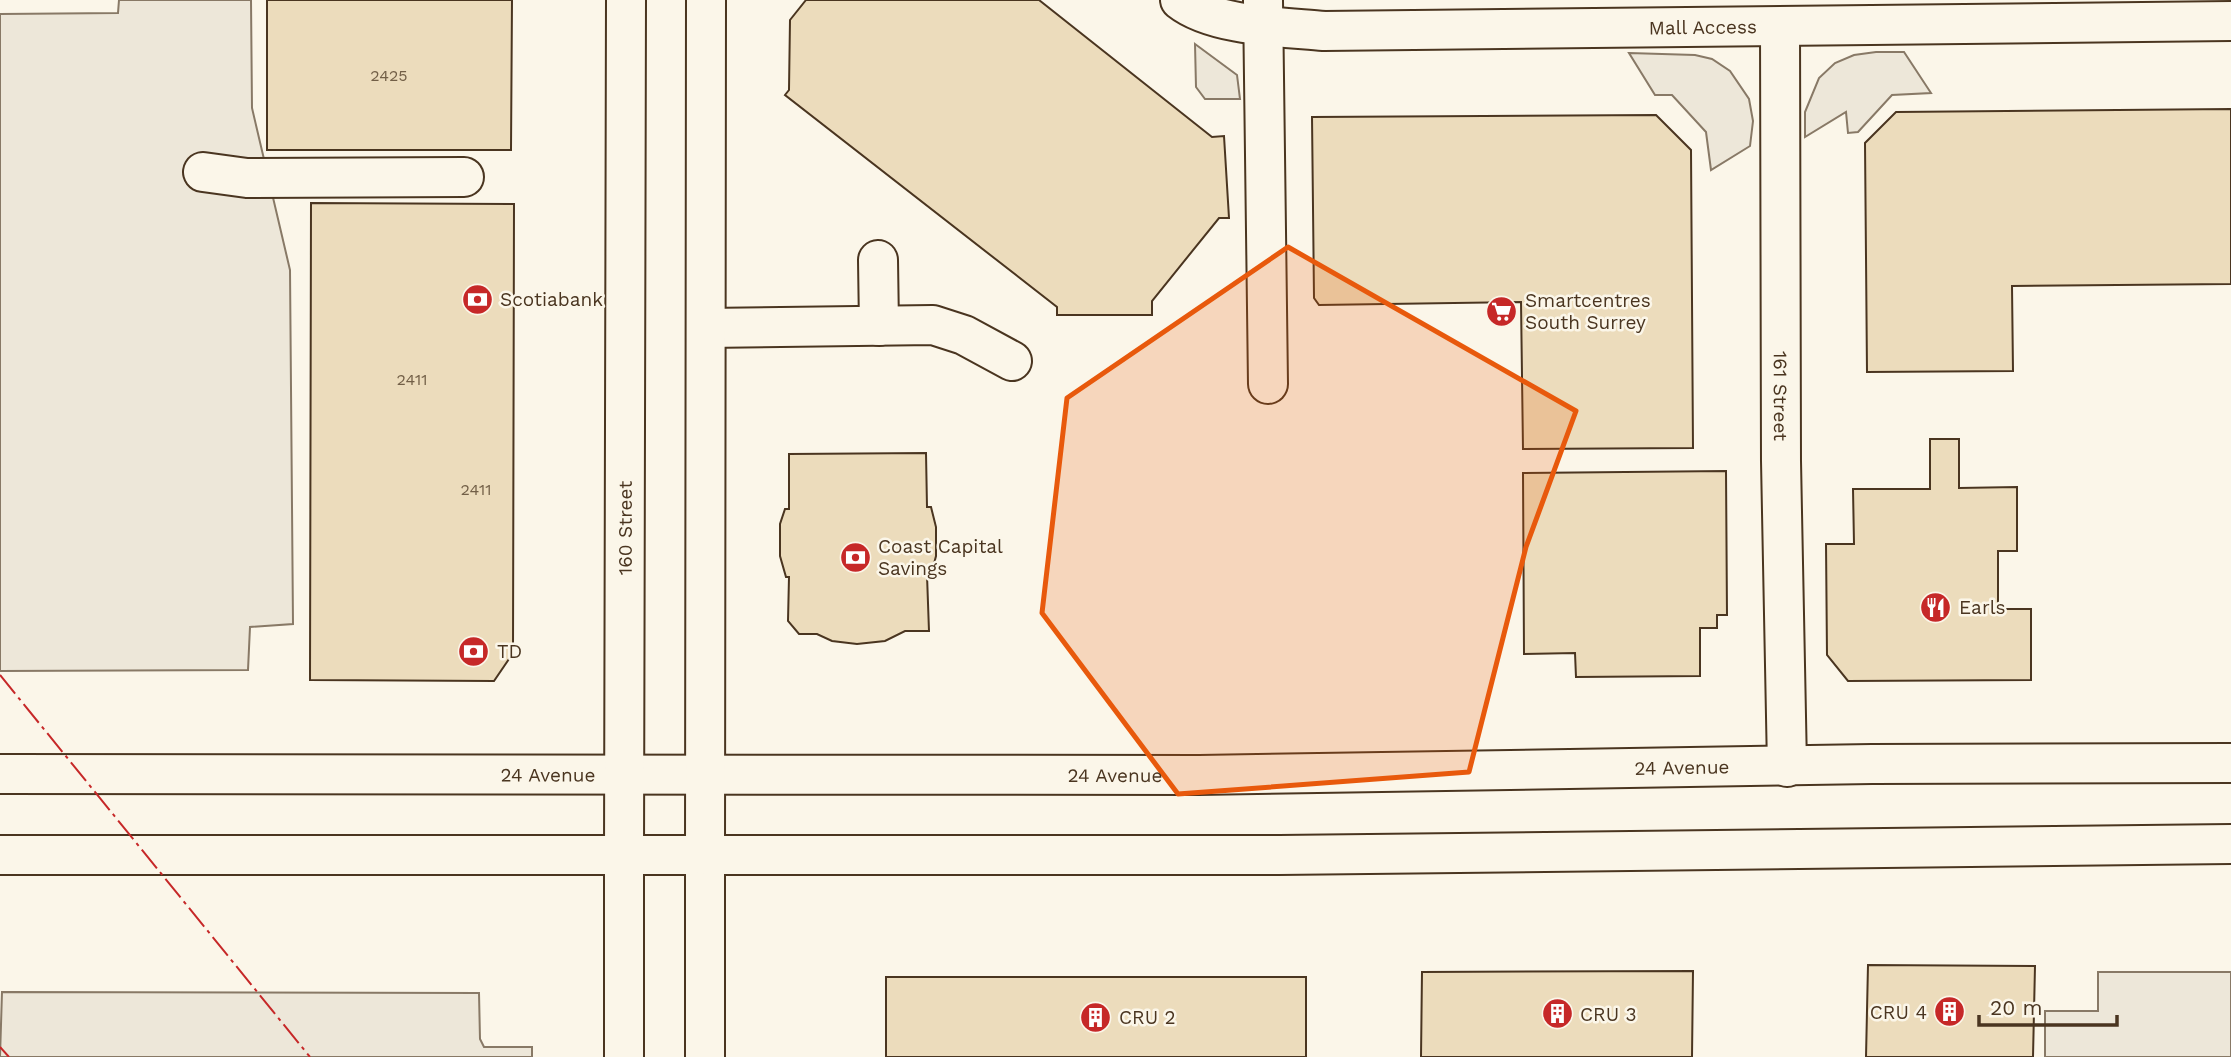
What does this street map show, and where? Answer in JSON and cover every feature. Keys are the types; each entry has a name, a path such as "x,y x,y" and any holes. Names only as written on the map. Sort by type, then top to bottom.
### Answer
{"main road":[{"name":"160 Street","path":"624,1057 626,0"},
{"path":"705,1057 706,0"},
{"name":"Mall Access","path":"1180,0 1193,10 1263,12 1324,31 2231,21"},
{"path":"1263,12 1268,384"},
{"name":"161 Street","path":"1780,27 1781,461 1787,767"},
{"path":"203,173 247,178 464,177"},
{"path":"878,260 879,326"},
{"path":"706,328 933,326 964,335 1012,361"},
{"name":"24 Avenue","path":"0,774 1199,775 2231,763"},
{"path":"0,855 1279,855 2231,844"}],"highlighted area":[{"path":"1288,247 1576,411 1526,547 1469,772 1178,794 1042,613 1067,398"}],"shaded area":[{"path":"119,0 251,0 252,108 290,270 293,624 250,627 248,670 0,671 0,14 118,13"},
{"path":"1195,44 1237,75 1240,99 1205,99 1196,87"},
{"path":"1904,52 1931,93 1892,95 1858,132 1848,133 1846,112 1805,137 1805,112 1819,78 1835,63 1854,55"},
{"path":"1629,53 1695,55 1712,59 1730,71 1749,99 1753,121 1750,146 1711,170 1706,132 1672,95 1655,95"},
{"path":"2098,972 2231,972 2231,1057 2045,1057 2045,1011 2098,1011"},
{"path":"2,992 479,993 480,1039 484,1047 532,1047 532,1057 0,1057"}],"building":[{"path":"267,0 512,0 511,150 267,150"},
{"path":"806,0 1039,0 1212,137 1224,136 1229,218 1219,218 1152,301 1152,315 1057,315 1057,307 785,95 789,90 790,20"},
{"path":"2231,109 2231,284 2012,286 2013,371 1867,372 1865,143 1896,112"},
{"path":"1656,115 1691,150 1693,448 1523,449 1521,302 1319,305 1314,298 1312,117"},
{"path":"311,203 514,204 513,653 494,681 310,680"},
{"path":"1930,439 1959,439 1959,488 2017,487 2017,551 1998,551 1998,609 2031,609 2031,680 1848,681 1827,655 1826,544 1854,544 1853,489 1930,489"},
{"path":"926,453 927,507 931,507 936,527 936,556 931,575 927,575 929,631 905,631 885,641 857,644 832,641 817,634 799,634 788,621 789,577 786,577 780,556 780,524 785,509 789,509 789,454"},
{"path":"1726,471 1727,615 1717,615 1717,628 1700,628 1700,676 1576,677 1575,653 1524,654 1523,473"},
{"name":"CRU 4","path":"1868,965 2035,966 2033,1057 1866,1057"},
{"name":"CRU 3","path":"1693,971 1692,1057 1421,1057 1422,972"},
{"name":"CRU 2","path":"886,977 1306,977 1306,1057 886,1057"}],"power":[{"path":"0,675 310,1057"},
{"path":"0,1047 9,1057"}],"place":[{"name":"Scotiabank","path":"477,299"},
{"name":"Smartcentres South Surrey","path":"1502,311"},
{"name":"Coast Capital Savings","path":"855,557"},
{"name":"Earls","path":"1936,607"},
{"name":"TD","path":"474,651"},
{"name":"CRU 4","path":"1950,1012"},
{"name":"CRU 3","path":"1557,1014"},
{"name":"CRU 2","path":"1096,1017"}]}
